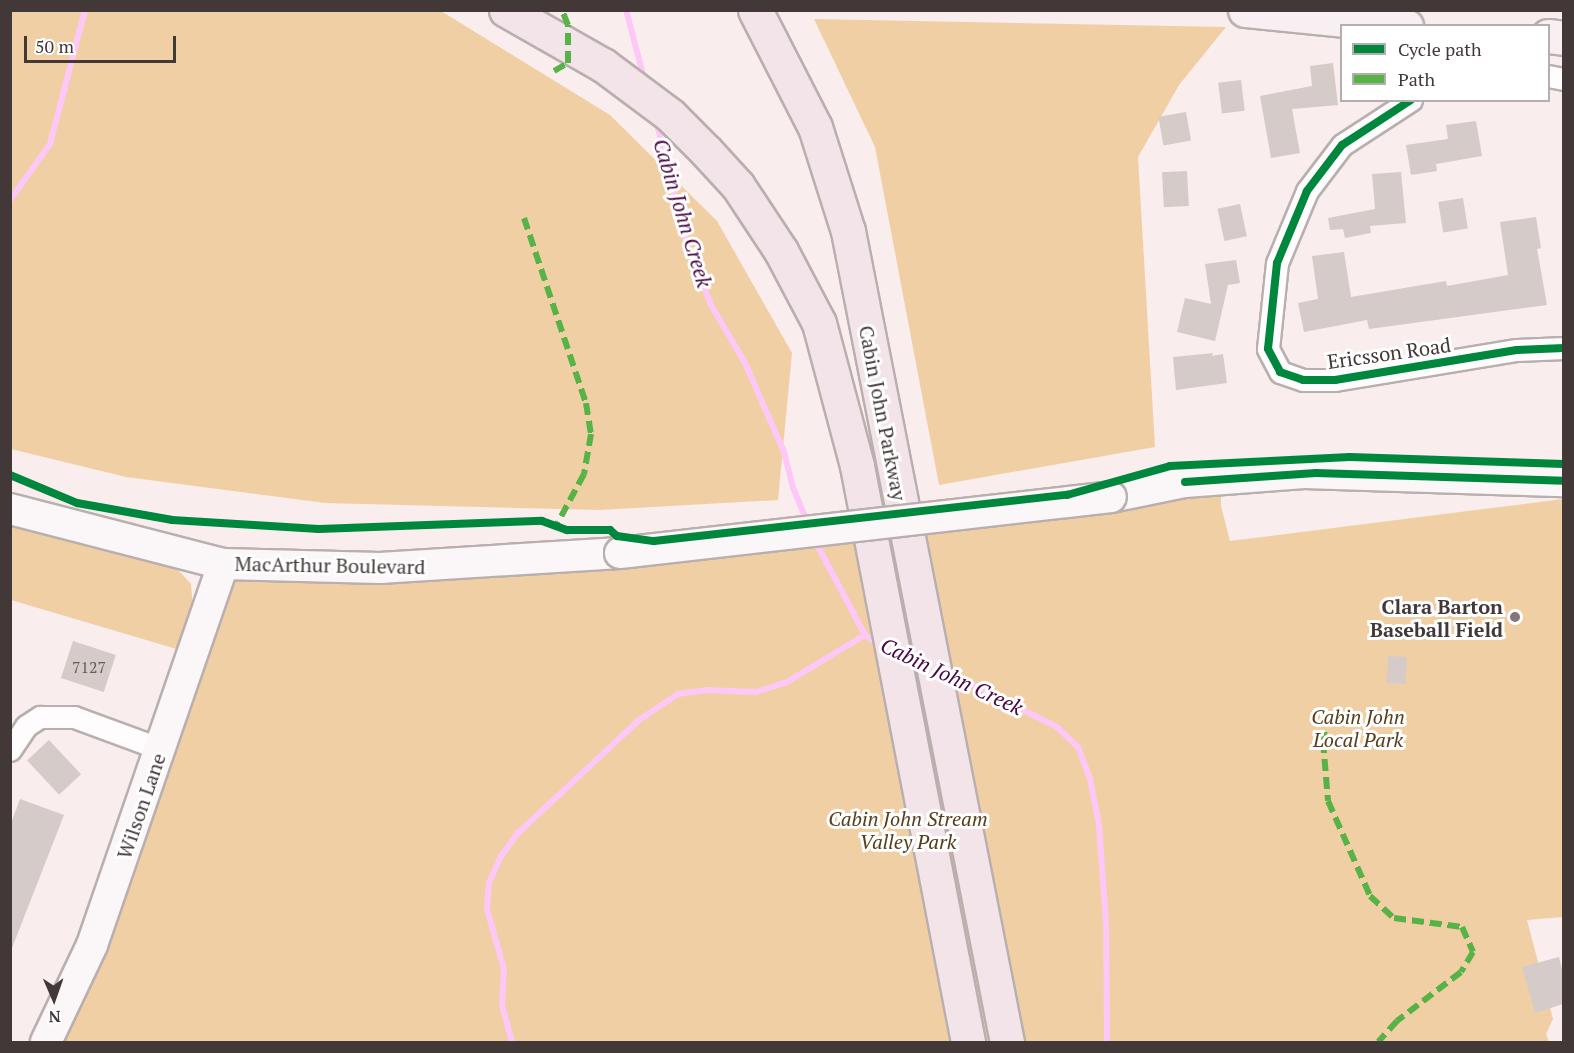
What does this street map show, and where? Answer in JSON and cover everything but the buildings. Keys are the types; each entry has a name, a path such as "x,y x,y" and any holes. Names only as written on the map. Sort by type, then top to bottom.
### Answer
{"highway":[{"name":"Cabin John Parkway","path":"506,10 603,65 670,115 738,186 781,251 819,323 857,466 969,1042"},
{"name":"Cabin John Parkway","path":"755,10 801,97 829,168 848,231 1007,1042"}],"main road":[{"path":"1245,10 1386,24"},
{"name":"MacArthur Boulevard","path":"10,509 223,564 341,569 424,567 620,553 1111,497 1185,482 1304,473 1563,481"},
{"name":"Wilson Lane","path":"46,1042 92,945 223,564"}],"street":[{"name":"Ericsson Road","path":"1408,102 1342,145 1307,190 1276,263 1269,314 1268,349 1280,372 1303,380 1335,381 1517,350 1563,348"},
{"path":"10,750 26,726 40,717 74,717 161,748"}],"green space":[{"path":"10,11 441,11 610,115 717,221 792,353 778,500 599,510 325,503 126,477 11,449"},
{"path":"814,19 1226,27 1179,85 1138,157 1155,447 939,485 875,147"},
{"path":"1221,478 1221,506 1230,541 1563,499 1563,917 1527,920 1553,1019 1546,1034 1549,1042 46,1042 223,564 341,569"},
{"path":"10,517 157,560 179,571 191,584 193,609 180,650 11,600"}],"waterway":[{"path":"10,200 50,144 85,10"},
{"name":"Cabin John Creek","path":"626,10 645,82"},
{"name":"Cabin John Creek","path":"656,120 687,244 711,305 745,363 784,452 792,485 808,524"},
{"name":"Cabin John Creek","path":"814,539 865,635 881,646"},
{"path":"512,1042 502,1005 504,969 487,909 489,883 501,856 518,833 639,720 678,694 706,690 756,692 787,682 865,635"},
{"name":"Cabin John Creek","path":"946,671 1057,727 1078,747 1090,779 1099,825 1106,923 1107,1042"}],"marked path":[{"path":"554,71 568,63 568,25 562,10"},
{"path":"524,218 586,403 591,434 584,474 556,526"},
{"path":"1327,714 1323,741 1328,801 1370,896 1394,918 1462,927 1473,952 1461,972 1397,1021 1378,1042"}],"cycle path":[{"path":"1408,102 1342,145 1307,191 1277,263 1268,349 1280,372 1303,380 1335,380 1517,350 1564,348"},
{"path":"10,475 77,503 172,520 319,529 542,521 567,530 610,530 617,536 654,541 1067,495 1170,466 1350,457 1564,464"},
{"path":"1185,482 1316,473 1564,481"}],"place":[{"name":"Clara Barton Baseball Field","path":"1515,617"}],"park label":[{"name":"Cabin John Local Park","path":"1358,728"},
{"name":"Cabin John Stream Valley Park","path":"908,830"}]}
